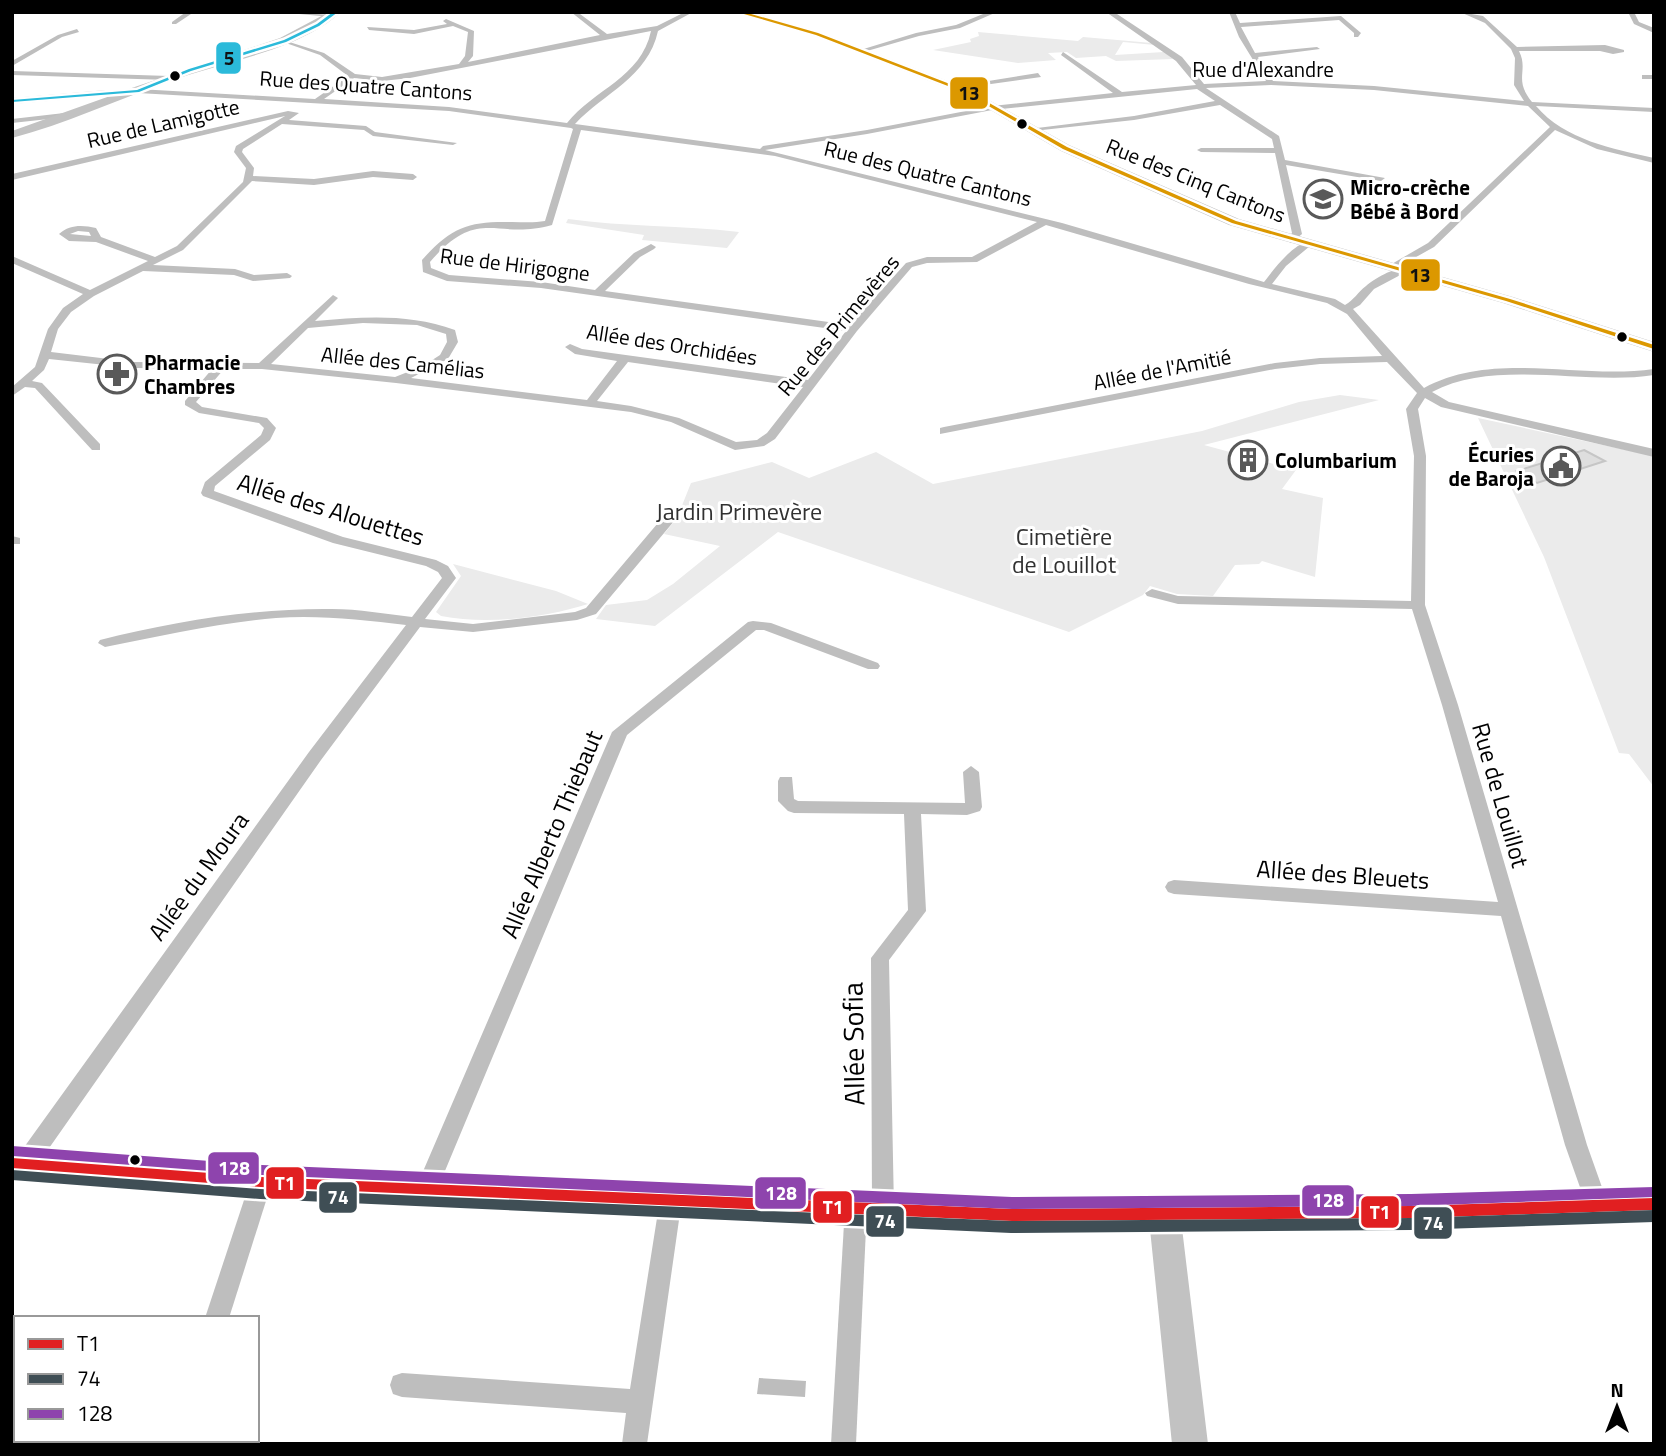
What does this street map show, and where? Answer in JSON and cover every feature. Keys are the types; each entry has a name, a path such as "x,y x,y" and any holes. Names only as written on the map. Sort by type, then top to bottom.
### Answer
{"street":[{"path":"174,23 191,12"},
{"path":"280,12 334,14"},
{"path":"581,12 574,13 606,36"},
{"path":"285,41 322,54 353,76 400,77 657,28 690,12"},
{"name":"Rue des Cinq Cantons","path":"738,12 817,34 955,87 997,107 1065,148 1206,211 1291,240 1398,269 1654,347"},
{"path":"860,51 918,34 958,27 994,12"},
{"path":"1109,12 1179,59 1199,87 1274,135 1283,162 1297,234 1291,240"},
{"path":"1232,12 1236,25 1272,83"},
{"path":"1462,12 1484,19 1516,49 1519,57 1515,80 1530,104 1553,128 1605,149 1654,161"},
{"path":"1484,19 1492,12"},
{"path":"1631,12 1639,25 1654,31"},
{"path":"12,135 169,78 285,41 334,14"},
{"path":"1236,25 1341,18 1358,33 1356,36"},
{"path":"440,19 471,31 469,56 462,65"},
{"path":"369,29 414,32 455,24"},
{"path":"1639,25 1654,26"},
{"path":"570,125 621,83 639,64 657,28"},
{"path":"12,64 60,36 77,31"},
{"path":"1516,49 1600,50 1610,47 1631,50"},
{"path":"1253,54 1317,50"},
{"path":"1063,54 1119,93"},
{"path":"12,73 169,78"},
{"path":"955,87 1038,75"},
{"name":"Rue de Lamigotte","path":"12,177 275,115 295,113 353,76"},
{"name":"Rue d'Alexandre","path":"754,150 997,107 1200,85 1272,83 1374,88 1530,104 1654,110"},
{"path":"12,101 138,91"},
{"name":"Rue des Quatre Cantons","path":"138,91 458,110 754,150 1044,222 1266,285 1318,297 1346,308 1390,359 1411,378 1415,387 1444,405 1654,453"},
{"path":"1033,129 1134,118 1222,102"},
{"path":"12,393 40,368 50,336 60,318 90,294 158,261 190,240 249,178 250,168 238,152 239,148 295,113"},
{"path":"12,121 73,114"},
{"path":"281,122 366,128 373,134 453,143"},
{"name":"Rue de Hirigogne","path":"570,125 577,128 549,223 460,230 445,238 425,262 424,266 430,274 447,278 541,285 853,329"},
{"path":"1346,308 1356,303 1370,287 1431,245 1553,128"},
{"path":"1201,150 1280,151"},
{"path":"1283,162 1381,178"},
{"path":"249,178 314,182 373,174 413,177"},
{"name":"Rue des Primevères","path":"748,445 760,443 771,436 853,329 909,265 927,260 974,260 1044,222"},
{"path":"97,239 158,261"},
{"path":"1266,285 1283,264 1307,244"},
{"path":"597,293 637,255 651,247"},
{"path":"12,259 90,294"},
{"path":"145,268 235,272 253,278 287,276"},
{"path":"262,366 334,299"},
{"path":"309,325 404,321 436,326 451,332 454,342 452,349 442,359 396,380"},
{"name":"Allée des Orchidées","path":"570,347 579,352 810,384"},
{"name":"Allée des Camélias","path":"46,355 134,365 262,366 591,402 660,415 724,443 748,445"},
{"path":"591,402 625,358"},
{"name":"Allée de l'Amitié","path":"944,431 1275,366 1320,360 1390,359"},
{"name":"Allée des Alouettes","path":"222,364 189,403 199,410 263,420 270,428 266,438 209,485 207,493 338,540 443,569 449,578 447,583 418,622"},
{"path":"1424,392 1441,383 1510,372 1628,376 1654,372"},
{"path":"25,384 38,385 96,447"},
{"name":"Rue de Louillot","path":"1424,392 1412,409 1420,456 1418,605 1576,1145 1598,1207"},
{"path":"105,643 175,628 276,614 335,613 473,628 577,615 591,611 668,520"},
{"path":"1152,593 1178,600 1418,605"},
{"name":"Allée du Moura","path":"19,1164 315,756 418,622"},
{"name":"Allée Alberto Thiebaut","path":"426,1189 620,732 753,625 766,626 873,666"},
{"path":"786,781 786,801 794,807 974,807 971,772"},
{"name":"Allée Sofia","path":"843,1444 870,1208 880,958 917,911 912,809"},
{"name":"Allée des Bleuets","path":"1174,887 1509,910"},
{"path":"19,1164 261,1182 1012,1214 1164,1214 1654,1205"},
{"path":"218,1316 261,1182"},
{"path":"634,1444 671,1199"},
{"path":"1164,1214 1190,1444"},
{"path":"402,1385 640,1402"}],"green space":[{"path":"978,32 1078,41 1083,37 1152,43 1155,45 1123,42 1115,55 1164,52 1173,59 1116,61 1106,56 1076,58 1067,52 1048,53 1056,60 1018,63 933,50 971,42 970,39 979,36"},
{"path":"568,219 739,232 727,248 642,240 644,235 566,223"},
{"name":"Cimetière de Louillot","path":"1340,395 1379,400 1204,445 1296,470 1282,489 1323,498 1315,577 1262,561 1259,564 1235,565 1213,596 1177,594 1150,586 1143,595 1069,632 778,532 655,626 596,619 606,605 647,600 673,584 720,546 664,534 677,518 691,483 772,462 809,478 876,452 933,484 1202,431 1299,402"},
{"path":"1478,418 1654,456 1654,787 1629,754 1619,753 1544,557"},
{"path":"453,564 556,591 588,604 515,619 477,620 441,616 436,612 461,576"}],"shaded area":[{"path":"759,1378 806,1381 805,1397 757,1394"}],"building":[{"name":"Écuries de Baroja","path":"1584,450 1605,461 1537,483 1517,471"}],"transit line":[{"name":"5","path":"12,101 138,91 190,70 285,41 318,25 336,12"},
{"name":"13","path":"739,12 817,34 967,92 1065,148 1234,222 1508,300 1654,347"},
{"name":"128","path":"13,1151 262,1170 1012,1203 1411,1200 1654,1192"},
{"name":"T1","path":"12,1163 261,1182 1012,1215 1411,1212 1654,1204"},
{"name":"74","path":"12,1175 260,1194 1011,1227 1411,1224 1654,1216"}],"place":[{"name":"Micro-crèche Bébé à Bord","path":"1323,199"},
{"name":"Pharmacie Chambres","path":"117,374"},
{"name":"Columbarium","path":"1248,460"},
{"name":"Écuries de Baroja","path":"1561,466"}],"park label":[{"name":"Jardin Primevère","path":"739,511"}]}
